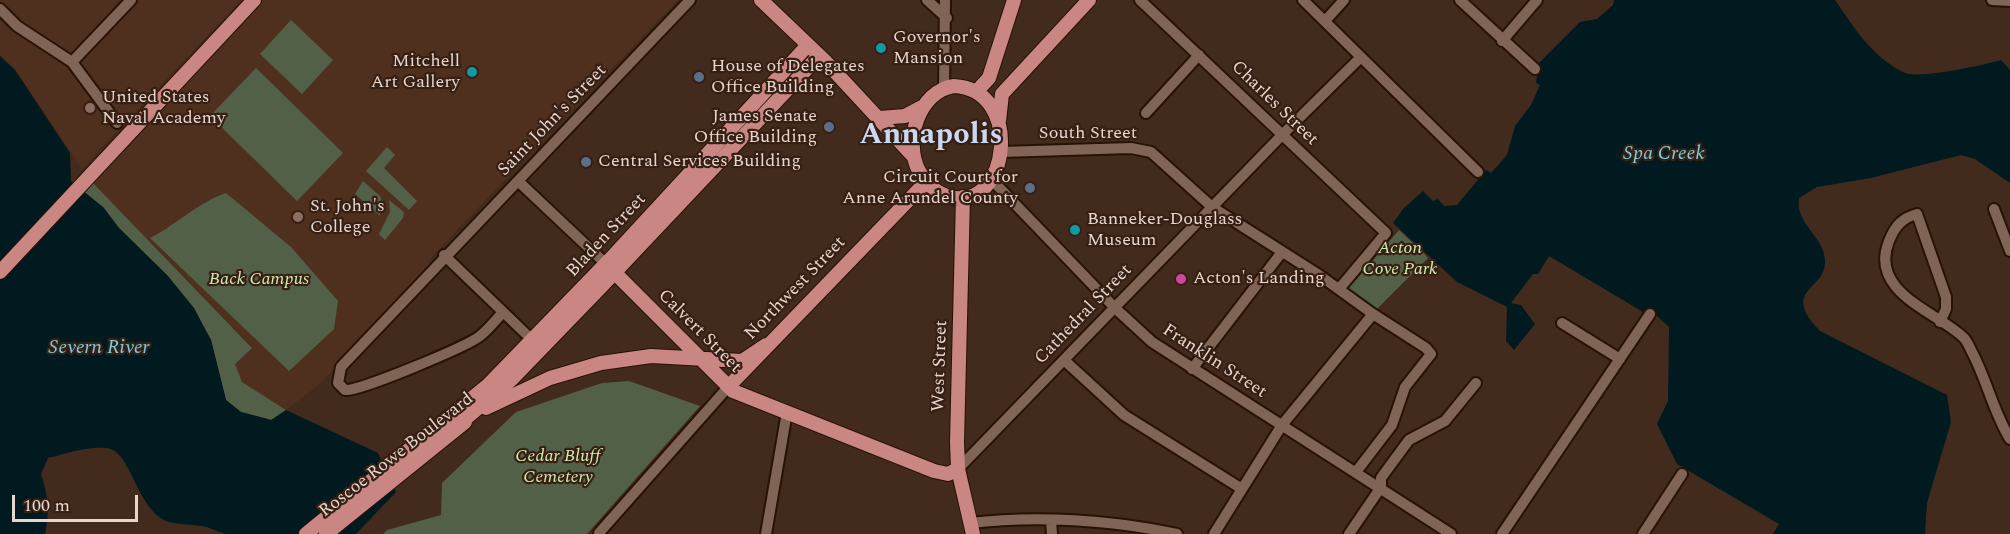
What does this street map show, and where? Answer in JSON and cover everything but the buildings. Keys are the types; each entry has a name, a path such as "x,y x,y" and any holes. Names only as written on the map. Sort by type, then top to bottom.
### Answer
{"main road":[{"path":"0,272 254,0"},
{"path":"761,0 879,118 914,157 926,182 944,195 963,197 979,191 991,179 1001,152 999,123 1002,94 1089,0"},
{"path":"977,91 989,78 1014,0"},
{"name":"Bladen Street","path":"457,426 512,379 808,45"},
{"name":"Bladen Street","path":"425,445 610,268 819,56"},
{"path":"879,118 905,116 922,107 935,93 944,88 963,86 977,91 992,108 999,123"},
{"path":"914,157 915,131 922,107"},
{"name":"Northwest Street","path":"729,386 766,345 926,182"},
{"name":"West Street","path":"963,197 958,469 971,529"},
{"name":"Calvert Street","path":"610,268 732,391 939,472 948,474 958,469"},
{"name":"Roscoe Rowe Boulevard","path":"306,534 425,445 520,391 567,372 601,363 651,356 742,361 766,345"},
{"name":"Roscoe Rowe Boulevard","path":"326,534 425,445"}],"street":[{"name":"Saint John's Street","path":"503,312 479,337 355,390 341,387 337,378 341,367 438,268 441,259 690,0"},
{"path":"927,0 947,18"},
{"path":"944,88 947,18 945,0"},
{"name":"Charles Street","path":"1140,0 1386,233 1339,289"},
{"path":"1303,0 1478,172"},
{"path":"1325,21 1344,0"},
{"path":"1460,0 1534,69"},
{"path":"1502,40 1537,0"},
{"path":"1992,0 2010,2"},
{"path":"72,62 125,2"},
{"path":"0,9 17,26 72,62 117,123"},
{"path":"1146,113 1199,55"},
{"name":"Cathedral Street","path":"958,469 1282,135 1361,57"},
{"name":"South Street","path":"1001,152 1142,149 1159,159 1212,207 1426,348 1431,354 1405,387 1392,424 1356,471"},
{"name":"Franklin Street","path":"991,179 1115,308 1152,342 1451,534"},
{"name":"Calvert Street","path":"518,181 610,268"},
{"path":"1994,209 2010,251"},
{"path":"1940,322 1945,313 1946,297 1917,214 1905,217 1893,230 1887,244 1884,257 1889,275 1904,296 1940,322 1965,338 1985,376 2010,439"},
{"path":"1192,369 1282,252"},
{"path":"441,259 525,334"},
{"path":"1214,534 1282,425 1373,314"},
{"path":"1502,534 1650,314"},
{"path":"1562,323 1620,359"},
{"path":"1064,360 1124,414 1242,489"},
{"path":"1349,534 1381,487 1381,478 1408,440 1445,421 1476,383"},
{"name":"Northwest Street","path":"604,533 729,386"},
{"path":"766,534 787,412"},
{"path":"1643,534 1682,474"},
{"path":"971,529 1015,520 1111,523 1177,534"},
{"path":"1050,521 1052,534"}],"shaded area":[{"name":"United States Naval Academy","path":"0,0 241,0 82,169 15,69 0,55"},
{"name":"St. John's College","path":"264,0 678,0 454,233 428,262 432,266 320,384 286,410 242,382 235,364 252,347 92,182"}],"green space":[{"path":"291,20 333,60 302,94 260,54"},
{"path":"256,68 343,153 297,201 210,116"},
{"path":"387,147 395,155 384,168 417,201 409,210 366,171"},
{"path":"363,181 381,197 380,216 355,194"},
{"path":"92,182 252,348 235,364 242,382 286,410 272,420 241,412 226,400 211,340 168,276 119,228 103,207 83,193"},
{"name":"Back Campus","path":"226,193 291,247 338,301 334,329 289,371 150,238 206,202"},
{"path":"389,200 404,212 403,218 385,240 379,234 390,212"},
{"name":"Acton Cove Park","path":"1399,230 1414,244 1418,242 1424,247 1421,250 1428,258 1377,309 1348,289"},
{"name":"Cedar Bluff Cemetery","path":"629,381 700,406 587,534 383,534 387,530 441,515 442,483 516,412 602,383"}],"water":[{"name":"Spa Creek","path":"1614,0 1835,0 1874,51 1905,73 1937,73 2001,60 2010,70 2010,183 1975,159 1961,155 1871,178 1817,187 1799,198 1801,215 1820,244 1825,260 1824,270 1804,298 1804,306 1809,317 1820,331 1947,395 1951,422 1927,503 1925,534 1773,534 1779,524 1677,464 1657,424 1668,401 1669,327 1648,308 1643,312 1549,256 1538,274 1533,274 1511,303 1521,305 1535,324 1514,350 1506,341 1507,307 1457,282 1393,223 1404,208 1423,191 1433,201 1438,199 1444,206 1457,205 1486,170 1491,173 1507,155 1515,126 1531,105 1540,85 1536,83 1539,63 1580,22 1597,19 1613,5"},
{"name":"Severn River","path":"0,56 15,70 70,153 71,181 103,207 119,228 168,276 194,308 211,340 226,400 241,412 271,420 286,410 378,453 396,492 356,534 227,534 204,527 169,522 158,516 149,506 123,459 107,448 92,448 48,458 41,474 48,504 45,534 0,534"}],"place":[{"name":"Governor's Mansion","path":"881,48"},
{"name":"Mitchell Art Gallery","path":"472,72"},
{"name":"House of Delegates Office Building","path":"699,77"},
{"name":"United States Naval Academy","path":"90,108"},
{"name":"James Senate Office Building","path":"829,127"},
{"name":"Central Services Building","path":"586,162"},
{"name":"Circuit Court for Anne Arundel County","path":"1030,188"},
{"name":"St. John's College","path":"298,217"},
{"name":"Banneker-Douglass Museum","path":"1075,230"},
{"name":"Acton's Landing","path":"1181,279"}],"district":[{"name":"Annapolis","path":"931,137"}]}
